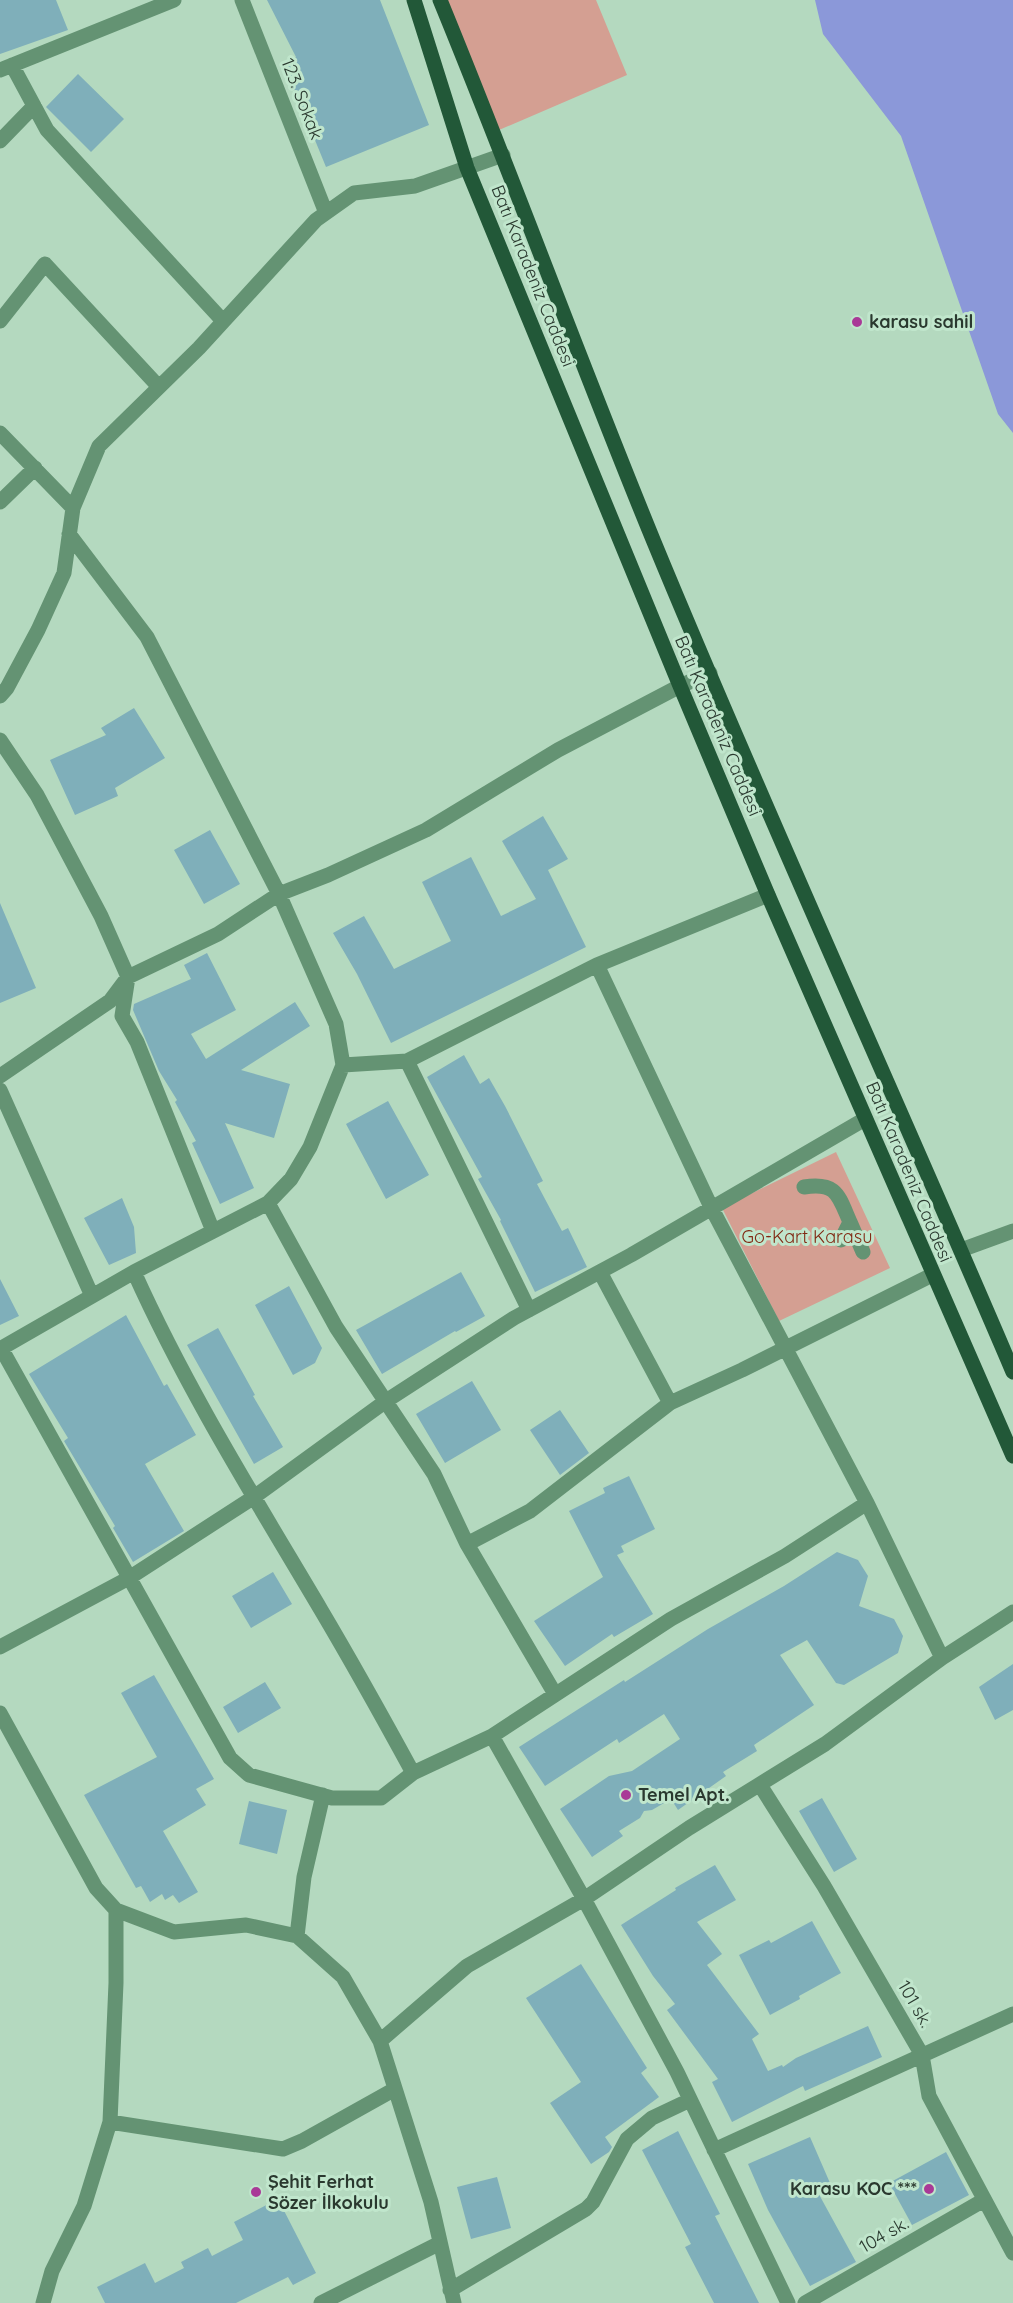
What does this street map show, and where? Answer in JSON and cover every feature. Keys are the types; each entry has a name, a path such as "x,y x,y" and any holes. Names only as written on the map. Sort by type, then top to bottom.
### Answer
{"main road":[{"name":"Batı Karadeniz Caddesi","path":"414,0 467,168 680,686 932,1275 1013,1456"},
{"name":"Batı Karadeniz Caddesi","path":"440,0 504,155 654,541 840,978 1013,1372"}],"street":[{"path":"174,0 6,68 34,106 46,130 223,321"},
{"name":"123. Sokak","path":"242,0 326,213"},
{"path":"0,141 34,106"},
{"path":"0,696 7,688 38,630 64,573 73,508 99,446 223,321 316,220 354,193 415,186 504,155"},
{"path":"0,321 45,264 159,387"},
{"path":"0,433 73,508"},
{"path":"0,502 35,468"},
{"path":"69,534 147,637 279,894 336,1024 343,1065 310,1147 291,1179 268,1203 134,1272 1,1348 230,1758 249,1775 333,1798 381,1798 413,1773 492,1736 671,1619 785,1556 867,1503"},
{"path":"0,1076 110,1001 128,977 218,934 279,894 328,875 426,830 558,750 680,686 710,673"},
{"path":"0,740 37,795 101,916 128,977 122,1016 136,1042 213,1231"},
{"path":"343,1065 407,1061 597,965 768,895"},
{"path":"597,965 711,1207 867,1503 942,1658"},
{"path":"407,1061 529,1310"},
{"path":"0,1090 92,1296"},
{"path":"0,1647 129,1578 254,1497 386,1401 529,1310 600,1272 865,1119"},
{"path":"804,1187 822,1185 836,1191 863,1252"},
{"path":"268,1203 336,1327 434,1474 467,1544 555,1694"},
{"path":"841,1240 850,1222"},
{"path":"961,1250 1013,1231"},
{"path":"134,1272 156,1322 195,1394 413,1773"},
{"path":"600,1272 670,1403"},
{"path":"467,1544 530,1511 670,1403 932,1275"},
{"path":"380,2042 467,1966 584,1899 689,1828 825,1744 942,1658 1013,1612"},
{"path":"0,1713 96,1888 116,1910 174,1932 246,1925 297,1936 343,1977 380,2042 431,2202 452,2297 586,2209 594,2202 627,2139 652,2118 690,2100"},
{"path":"492,1736 584,1899 690,2100 788,2303"},
{"name":"101 sk.","path":"760,1785 824,1886 922,2055 929,2096 1013,2253"},
{"path":"297,1936 304,1877 323,1795"},
{"path":"43,2303 52,2271 84,2206 110,2122 116,1983 116,1910"},
{"path":"714,2150 1013,2014"},
{"path":"110,2122 283,2149 302,2141 395,2089"},
{"name":"104 sk.","path":"805,2303 984,2200"},
{"path":"321,2303 440,2243"}],"green space":[{"path":"437,0 596,0 627,75 492,133"},
{"name":"Go-Kart Karasu","path":"836,1152 890,1268 779,1321 722,1208"}],"water":[{"path":"815,0 1013,0 1013,433 998,414 901,136 823,34"}],"building":[{"path":"0,0 56,0 68,30 0,54"},
{"path":"267,0 380,0 429,125 326,167 283,62 296,57"},
{"path":"78,74 124,119 91,152 46,107"},
{"path":"134,708 165,758 115,788 118,796 75,815 50,760 106,735 101,728"},
{"path":"543,816 568,859 548,870 586,947 391,1043 357,974 333,933 364,916 394,969 451,941 422,882 471,857 501,916 536,899 502,841"},
{"path":"210,830 240,884 204,904 174,850"},
{"path":"0,903 36,988 0,1003"},
{"path":"207,953 236,1010 191,1034 206,1059 295,1002 310,1026 241,1070 290,1084 274,1138 225,1123 254,1188 220,1204 192,1143 196,1141 175,1102 177,1100 159,1071 133,1010 134,1004 191,979 184,965"},
{"path":"464,1055 480,1084 489,1078 543,1181 537,1184 562,1231 568,1228 587,1267 535,1292 501,1220 478,1179 482,1177 427,1077"},
{"path":"388,1101 429,1175 386,1199 346,1124"},
{"path":"122,1198 134,1227 136,1253 109,1265 84,1218"},
{"path":"461,1272 485,1316 382,1374 356,1330"},
{"path":"0,1279 19,1316 0,1325"},
{"path":"289,1286 322,1348 315,1363 293,1375 255,1305"},
{"path":"126,1315 164,1386 167,1384 196,1435 145,1464 184,1531 133,1562 113,1528 115,1526 64,1441 68,1438 29,1374"},
{"path":"218,1328 255,1395 253,1396 283,1447 254,1464 187,1345"},
{"path":"472,1381 501,1430 445,1463 416,1414"},
{"path":"560,1410 589,1453 560,1475 530,1430"},
{"path":"629,1476 655,1529 621,1546 624,1552 617,1555 653,1614 614,1637 612,1634 565,1666 534,1621 603,1577 569,1511 605,1493 603,1488"},
{"path":"837,1552 858,1560 868,1576 859,1606 894,1619 903,1636 898,1653 844,1685 836,1683 807,1640 780,1655 814,1705 754,1745 757,1751 723,1772 726,1776 678,1810 671,1799 652,1810 644,1811 640,1818 619,1831 623,1836 592,1857 560,1809 609,1776 632,1771 680,1739 664,1714 619,1743 617,1739 545,1786 519,1747 624,1680 625,1682"},
{"path":"273,1572 292,1604 251,1628 232,1596"},
{"path":"1013,1664 1013,1710 995,1720 979,1687"},
{"path":"154,1675 214,1779 196,1789 206,1805 163,1831 198,1892 179,1903 173,1895 165,1900 162,1894 150,1902 141,1886 136,1888 84,1795 157,1757 121,1693"},
{"path":"265,1682 281,1708 238,1733 223,1707"},
{"path":"822,1798 857,1859 834,1872 799,1811"},
{"path":"249,1801 287,1810 277,1854 239,1844"},
{"path":"715,1865 736,1900 697,1922 722,1954 707,1965 759,2034 752,2039 768,2071 782,2065 783,2067 796,2058 868,2026 882,2057 805,2091 803,2086 732,2122 712,2082 718,2079 667,2010 675,2004 653,1976 621,1925 676,1890 675,1888"},
{"path":"812,1921 841,1973 770,2015 739,1955 769,1940 771,1943"},
{"path":"581,1964 647,2068 641,2073 659,2097 605,2137 612,2147 609,2152 591,2164 550,2103 581,2082 526,1998"},
{"path":"678,2131 720,2214 715,2216 759,2303 714,2303 685,2247 691,2244 642,2150"},
{"path":"810,2137 830,2183 816,2189 856,2262 810,2286 768,2210 748,2164"},
{"name":"Karasu KOC ***","path":"946,2152 969,2195 912,2225 889,2183"},
{"path":"497,2177 511,2228 471,2239 457,2187"},
{"path":"278,2199 316,2273 293,2285 288,2277 236,2303 105,2303 97,2287 145,2263 155,2283 184,2268 181,2262 208,2248 212,2256 243,2240 234,2222"}],"place":[{"name":"karasu sahil","path":"857,322"},
{"name":"Temel Apt.","path":"626,1795"},
{"name":"Karasu KOC ***","path":"929,2189"},
{"name":"Şehit Ferhat Sözer İlkokulu","path":"256,2192"}]}
